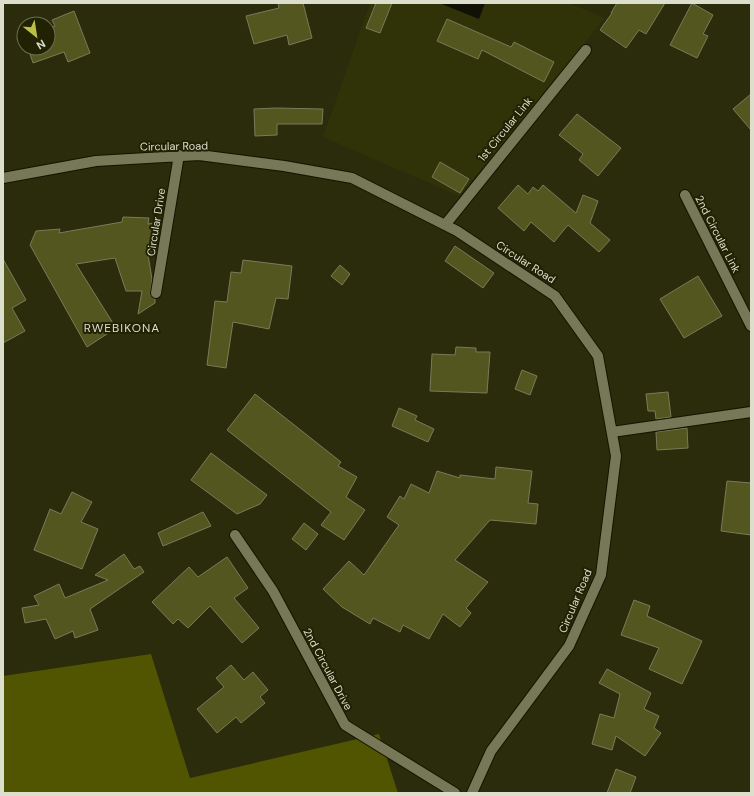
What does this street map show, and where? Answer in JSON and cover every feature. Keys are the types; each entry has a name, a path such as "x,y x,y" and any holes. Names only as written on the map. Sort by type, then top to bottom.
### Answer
{"street":[{"name":"1st Circular Link","path":"445,225 586,50"},
{"name":"Circular Road","path":"3,178 96,161 178,155 200,155 284,166 352,178 456,231 555,296 598,356 616,456 601,575 569,646 491,751 472,793"},
{"name":"Circular Drive","path":"156,293 178,155"},
{"name":"2nd Circular Link","path":"685,195 751,326"},
{"path":"612,432 751,412"},
{"name":"2nd Circular Drive","path":"235,535 273,592 345,725 455,793"}],"shaded area":[{"path":"370,3 569,3 605,18 459,196 323,137"},
{"path":"439,3 485,3 479,19"},
{"path":"151,654 190,778 379,734 398,793 3,793 3,676"}],"building":[{"path":"278,3 303,3 312,38 289,45 287,35 254,44 246,16 279,8"},
{"path":"376,3 392,3 380,33 366,28"},
{"path":"617,3 665,3 646,34 639,30 626,48 600,30"},
{"path":"692,3 713,15 703,34 708,36 697,58 670,45"},
{"path":"74,11 90,53 68,62 64,52 56,55 56,18"},
{"path":"447,19 511,47 514,42 554,62 544,82 482,50 478,59 437,41"},
{"path":"31,56 53,56 33,63"},
{"path":"751,94 751,130 733,109"},
{"path":"254,109 323,109 322,124 277,124 277,135 255,136"},
{"path":"577,114 621,148 598,176 579,160 583,154 559,135"},
{"path":"440,162 469,179 460,193 432,177"},
{"path":"518,185 528,194 533,187 538,191 543,185 576,213 583,195 598,201 590,223 610,240 599,252 568,225 554,242 531,222 524,231 498,208"},
{"path":"123,217 149,218 148,224 159,222 156,253 148,255 152,279 150,295 155,299 155,303 138,314 142,291 126,291 115,258 76,264 116,328 87,347 30,245 36,231 60,229 59,233 122,222"},
{"path":"455,246 494,273 483,288 445,261"},
{"path":"3,259 26,300 12,308 25,331 3,343"},
{"path":"243,260 292,266 288,299 276,298 269,329 233,322 226,368 207,365 215,301 227,302 231,272 241,273"},
{"path":"340,265 350,274 342,285 331,276"},
{"path":"698,276 722,316 684,338 660,299"},
{"path":"456,347 476,348 476,352 490,352 487,393 430,391 432,354 455,355"},
{"path":"522,370 537,376 530,395 515,389"},
{"path":"668,392 671,417 656,419 655,411 648,411 646,394"},
{"path":"255,394 341,462 338,466 357,477 346,497 365,510 344,540 321,525 331,512 227,430"},
{"path":"399,408 417,416 415,420 434,429 428,442 392,426"},
{"path":"687,428 688,448 657,450 656,432"},
{"path":"211,453 267,495 260,504 237,514 191,480"},
{"path":"496,467 532,471 528,503 538,504 536,524 490,520 455,560 488,582 466,608 471,613 460,627 443,614 429,639 403,625 400,632 373,618 370,624 342,607 323,589 349,561 364,575 399,525 387,517 400,496 404,499 411,484 429,493 437,471 460,478 460,475 495,479"},
{"path":"727,481 751,483 751,535 721,531"},
{"path":"72,492 92,502 81,522 98,529 82,569 34,550 50,509 61,514"},
{"path":"203,512 211,526 163,546 158,533"},
{"path":"304,523 318,534 306,550 292,539"},
{"path":"124,554 134,569 140,566 144,572 90,609 98,630 75,638 73,631 55,639 46,619 25,623 22,608 39,605 34,596 59,584 65,598 108,580 95,575"},
{"path":"227,557 248,588 234,598 259,628 242,643 210,606 188,628 178,619 173,624 152,602 189,567 198,577"},
{"path":"634,600 650,606 647,616 702,641 682,684 649,669 659,648 621,635"},
{"path":"231,665 244,680 253,672 268,690 260,697 265,703 241,723 236,717 217,733 197,709 224,687 216,678"},
{"path":"607,669 651,693 644,709 659,716 654,728 661,733 645,756 616,736 612,750 592,744 600,714 614,718 620,694 599,683"},
{"path":"616,769 636,777 630,793 607,793"}],"district":[{"name":"RWEBIKONA","path":"122,328"}]}
